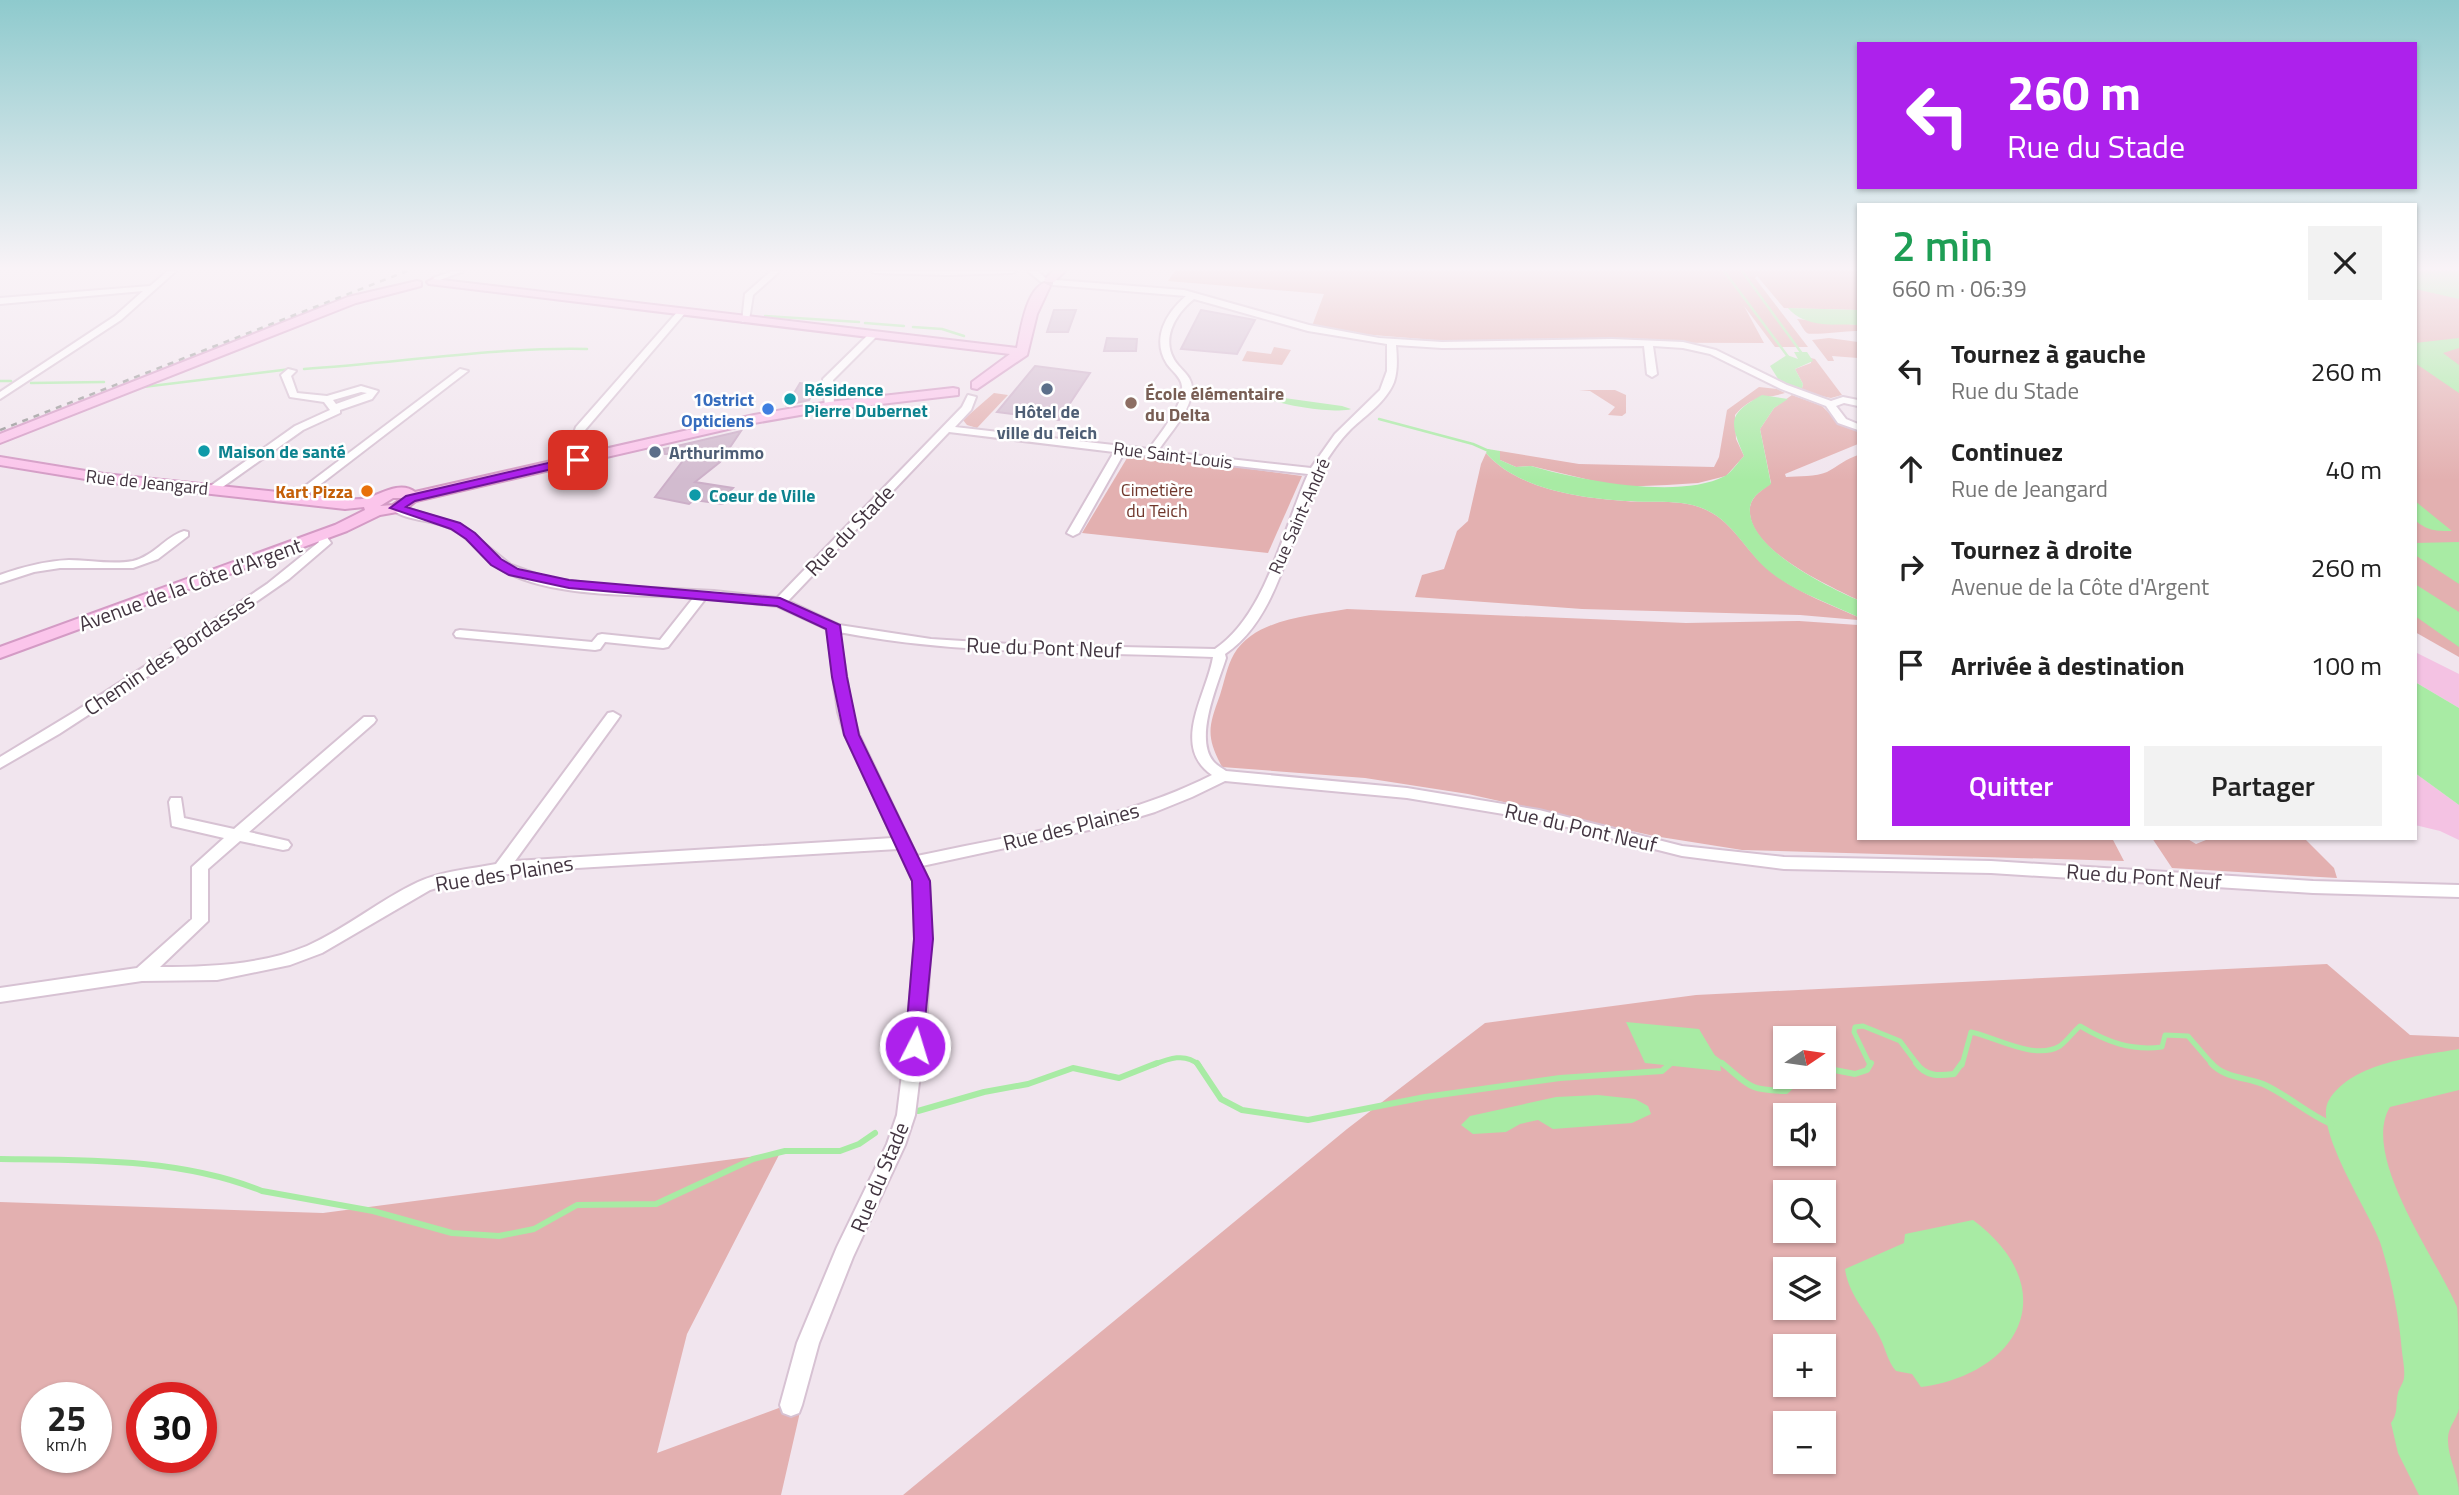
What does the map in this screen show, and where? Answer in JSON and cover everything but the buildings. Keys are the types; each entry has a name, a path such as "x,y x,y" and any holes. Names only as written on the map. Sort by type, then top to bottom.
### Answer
{"main road":[{"path":"0,439 249,341"},
{"path":"930,341 1022,352"},
{"path":"375,506 396,508 411,498 754,419 953,392 959,386 974,391 1022,352 1025,341"},
{"name":"Rue de Jeangard","path":"0,461 104,478 375,506"},
{"path":"375,506 391,493 408,493 411,498"},
{"name":"Avenue de la Côte d'Argent","path":"0,653 321,536 375,506"}],"street":[{"path":"0,396 85,341"},
{"path":"569,462 580,429 657,341"},
{"path":"829,407 828,379 867,341"},
{"path":"1152,452 1187,393 1185,378 1167,355 1166,341"},
{"path":"1384,341 1442,345 1683,345 1713,352 1804,396 1832,404 1843,400 1857,403"},
{"name":"Rue Saint-André","path":"1218,653 1237,641 1260,606 1315,472 1335,441 1386,390 1394,363 1391,342"},
{"path":"1648,343 1652,374"},
{"path":"213,489 299,428 336,411 331,404 293,395 286,375 291,371"},
{"path":"296,498 463,371"},
{"name":"Rue du Stade","path":"780,602 967,408 974,391"},
{"path":"1832,404 1831,408 1838,418 1857,427"},
{"name":"Rue Saint-Louis","path":"947,429 1315,472"},
{"path":"1073,533 1121,448"},
{"path":"396,508 455,526 471,536 496,562 514,572 569,584 780,602 835,628"},
{"path":"0,579 30,569 68,564 115,568 132,565 154,557 184,534"},
{"name":"Chemin des Bordasses","path":"0,763 155,665 252,599 313,555 325,543 321,536"},
{"path":"460,634 595,646 602,638 663,644 703,594"},
{"name":"Rue du Stade","path":"791,1405 818,1317 896,1145 906,1115 923,939 924,895 914,862 852,735 839,677 832,631 835,628"},
{"name":"Rue du Pont Neuf","path":"835,628 947,643 1026,649 1218,653"},
{"path":"1218,653 1220,659 1200,728 1199,746 1209,767 1223,776"},
{"path":"501,869 613,716"},
{"path":"142,974 200,921 200,867 369,720"},
{"name":"Rue du Pont Neuf","path":"1223,776 1419,795 1539,815 1682,851 1784,863 1991,867 2313,887 2459,891"},
{"name":"Rue des Plaines","path":"914,862 1051,835 1105,821 1200,789 1223,776"},
{"path":"176,802 177,822 284,845"},
{"name":"Rue des Plaines","path":"0,995 142,974 217,973 290,959 316,949 424,886 449,878 501,869 645,856 903,843"}],"green space":[{"path":"1444,341 1763,341 1764,343"},
{"path":"1770,341 1803,341 1808,347 1775,347"},
{"path":"1813,341 1857,342 1857,358 1832,356 1834,361 1828,361"},
{"path":"2417,341 2459,341 2459,657 2417,633"},
{"path":"1274,347 1291,350 1282,365 1242,361 1247,351 1271,354"},
{"path":"1811,358 1815,359 1842,395 1831,398 1801,392 1803,384 1795,369 1811,363"},
{"path":"1759,387 1785,393 1753,401 1735,415 1736,439 1744,456 1726,476 1698,483 1619,487 1531,466 1516,467 1500,460 1500,451 1579,464 1714,467 1719,457 1727,410"},
{"path":"1579,390 1615,390 1626,395 1626,413 1622,416 1608,415 1615,407 1590,391"},
{"path":"994,393 1008,395 977,428 967,425 963,420"},
{"path":"1792,395 1822,406 1841,425 1857,431 1857,444 1785,474 1786,477 1823,474 1857,455 1857,599 1791,564 1761,537 1752,522 1751,503 1758,493 1771,483 1760,429 1774,408"},
{"name":"Cimetière du Teich","path":"1130,453 1302,476 1268,553 1082,533"},
{"path":"1486,453 1514,475 1569,494 1607,500 1681,503 1699,507 1729,526 1760,562 1779,578 1857,617 1857,620 1800,615 1582,609 1415,597 1422,575 1444,569 1457,531 1468,521"},
{"path":"1347,609 1686,623 1799,621 1857,625 1857,840 2113,840 2124,861 1742,850 1654,836 1468,794 1365,778 1222,767 1210,732 1234,654 1256,633 1301,617"},
{"path":"2153,840 2189,840 2196,844 2206,840 2306,840 2334,868 2337,878 2172,868"},
{"path":"2327,964 2410,1035 2459,1037 2459,1495 903,1495 1347,1129 1485,1023 1696,995"},
{"path":"780,1153 687,1334 657,1453 803,1399 781,1495 0,1495 0,1202 323,1213"}],"sand":[{"path":"2417,653 2459,674 2459,708 2417,683"},
{"path":"2417,774 2459,805 2459,840 2440,831 2417,825"}],"shaded area":[{"path":"2459,341 2459,348 2443,353 2459,365 2459,393 2417,364 2417,343"},
{"path":"1794,352 1807,352 1813,361 1795,369 1803,384 1801,392 1780,382 1770,366 1787,355 1798,359"},
{"path":"1262,395 1351,409 1306,408 1278,402"},
{"path":"1762,395 1788,399 1774,408 1760,429 1771,484 1758,493 1751,503 1752,522 1761,537 1791,564 1857,600 1857,617 1779,579 1760,562 1729,526 1699,507 1681,503 1607,500 1569,494 1514,475 1486,453 1488,449 1500,451 1500,460 1516,467 1531,466 1601,482 1656,487 1682,487 1705,483 1728,474 1744,456 1734,426 1737,413"},
{"path":"2417,503 2452,531 2432,530 2419,524"},
{"path":"2459,542 2459,584 2417,556 2417,543"},
{"path":"2417,585 2459,612 2459,647 2417,617"},
{"path":"2417,683 2459,708 2459,805 2417,774"},
{"path":"1626,1022 1699,1029 1720,1064 1721,1071 1645,1063"},
{"path":"2459,1049 2459,1090 2390,1107 2383,1128 2385,1152 2393,1179 2419,1236 2457,1307 2459,1408 2448,1438 2459,1495 2419,1495 2398,1453 2391,1423 2404,1372 2397,1310 2388,1268 2380,1242 2335,1149 2328,1130 2326,1113 2329,1100 2353,1077 2406,1058"},
{"path":"1598,1095 1635,1099 1648,1106 1651,1114 1632,1123 1553,1129 1538,1120 1520,1124 1506,1132 1473,1134 1461,1125 1470,1116 1556,1097"},
{"path":"1973,1220 2001,1246 2017,1273 2023,1299 2019,1324 2006,1346 1985,1365 1956,1379 1921,1387 1912,1374 1896,1371 1889,1361 1877,1333 1851,1289 1845,1269 1904,1243 1905,1234"}],"waterway":[{"path":"1776,341 1789,358"},
{"path":"1793,341 1803,355"},
{"path":"304,369 481,353 587,349"},
{"path":"143,387 291,369"},
{"path":"0,381 11,381"},
{"path":"31,383 104,382"},
{"path":"1379,419 1473,444 1491,452"},
{"path":"1870,1065 1854,1032 1855,1027 1863,1026 1900,1041 1918,1065"},
{"path":"1962,1065 1971,1032 2039,1051 2060,1046 2080,1026 2110,1041 2140,1048 2162,1047 2165,1035 2188,1036 2213,1065"},
{"path":"1713,1057 1724,1065"},
{"path":"1153,1065 1182,1058 1198,1064"},
{"path":"918,1111 984,1092 1028,1084 1073,1068 1119,1078 1157,1063"},
{"path":"1198,1064 1221,1099 1242,1110 1308,1120 1425,1097 1560,1078 1662,1071 1671,1063"},
{"path":"1722,1063 1744,1082 1756,1088 1788,1089"},
{"path":"1916,1063 1928,1073 1943,1075 1954,1074 1962,1063"},
{"path":"1836,1070 1855,1074 1867,1070 1870,1065"},
{"path":"2213,1065 2222,1072 2272,1088 2331,1124"},
{"path":"0,1159 133,1163 199,1172 262,1191 373,1211 452,1233 499,1236 534,1229 577,1205 656,1204 753,1159 785,1151 840,1151 859,1144 875,1133"}],"railway":[{"path":"0,430 228,341"}],"place":[{"name":"Hôtel de ville du Teich","path":"1047,389"},
{"name":"Résidence Pierre Dubernet","path":"790,399"},
{"name":"École élémentaire du Delta","path":"1131,403"},
{"name":"10strict Opticiens","path":"768,409"},
{"name":"Maison de santé","path":"204,451"},
{"name":"Arthurimmo","path":"655,452"},
{"name":"Kart Pizza","path":"367,491"},
{"name":"Coeur de Ville","path":"695,495"}],"route":[{"path":"578,460 411,498 406,504 396,508 405,513 455,526 471,536 496,562 514,572 569,584 780,602 835,628 832,631 839,677 852,735 863,763 914,862 924,895 915,1046"}]}
